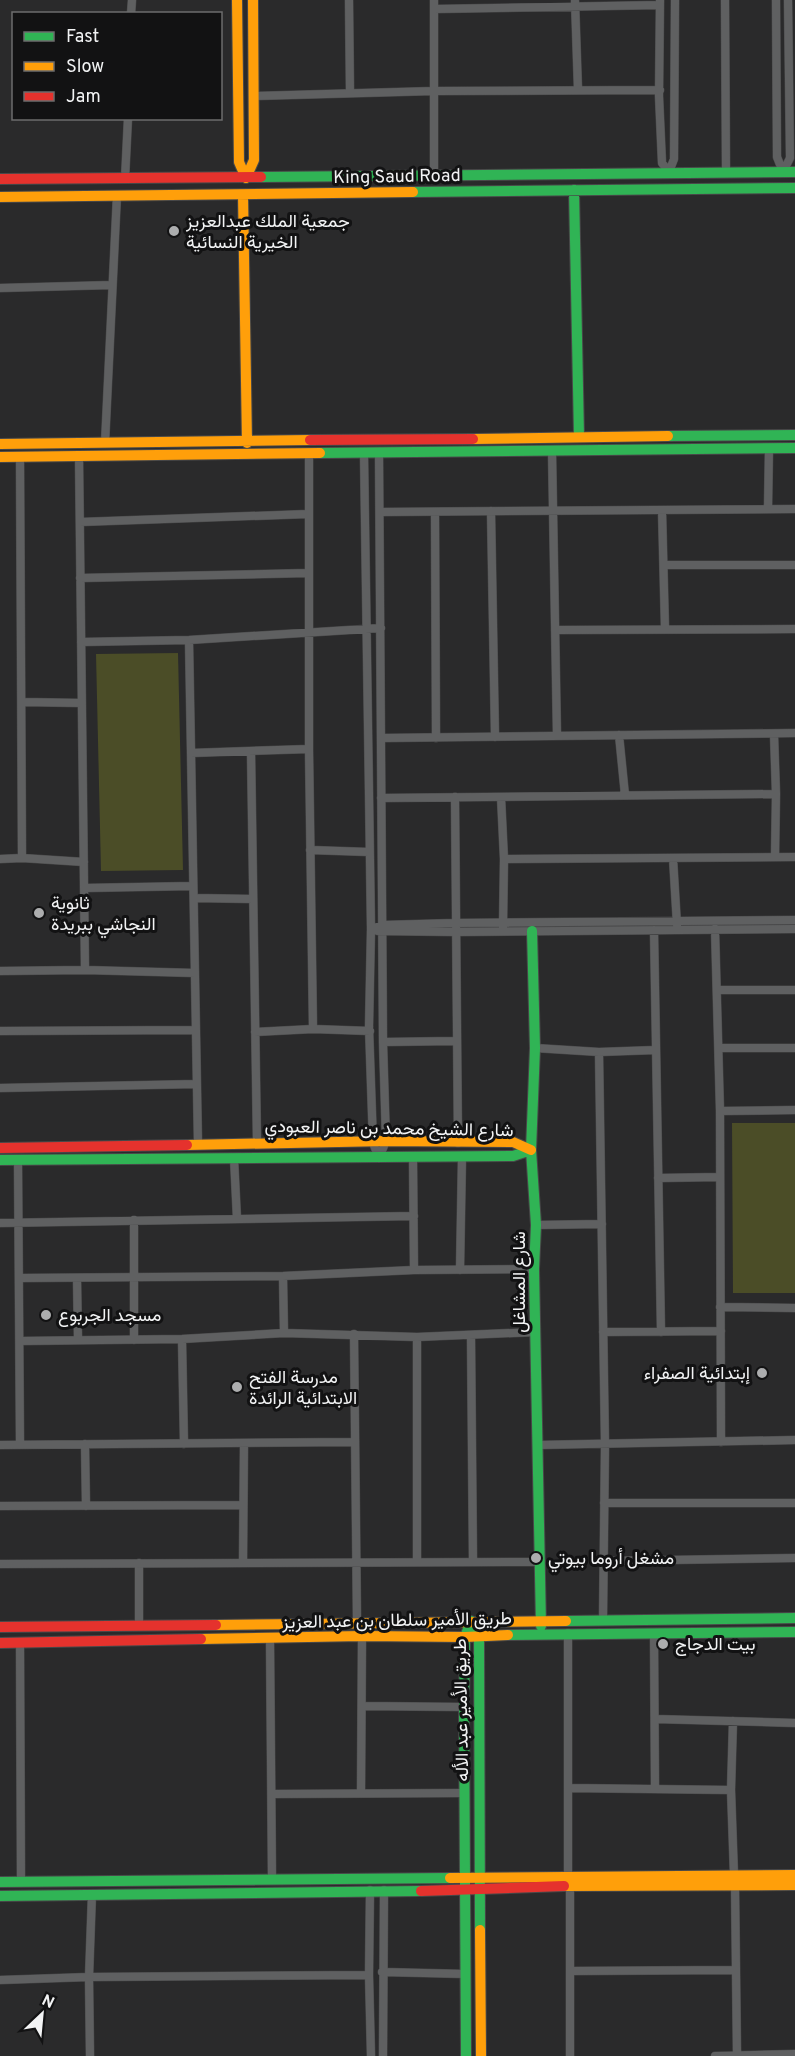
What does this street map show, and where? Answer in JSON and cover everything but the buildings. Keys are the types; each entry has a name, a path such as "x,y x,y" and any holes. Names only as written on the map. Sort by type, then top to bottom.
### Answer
{"street":[{"path":"237,0 239,162 246,178"},
{"path":"246,178 254,160 253,0"},
{"path":"349,0 350,93"},
{"path":"659,189 664,172 674,159 675,0"},
{"path":"725,0 726,171"},
{"path":"776,0 777,157 783,172"},
{"path":"783,172 790,158 792,90 788,0"},
{"path":"575,3 578,90"},
{"path":"434,176 434,4 660,3 660,90 664,172"},
{"path":"255,96 434,91 660,90"},
{"path":"125,178 128,120"},
{"name":"King Saud Road","path":"0,179 795,172"},
{"name":"King Saud Road","path":"0,197 795,188"},
{"path":"574,190 579,436"},
{"path":"105,443 117,195"},
{"path":"243,195 247,443"},
{"path":"0,288 112,285"},
{"path":"0,444 795,435"},
{"path":"370,439 379,453 380,512 383,1042 386,1141 380,1158"},
{"path":"370,439 364,453 368,630 370,1031 373,1143 380,1158"},
{"path":"768,509 769,448"},
{"path":"0,457 795,448"},
{"path":"552,451 557,736"},
{"path":"309,453 308,632 312,1029"},
{"path":"79,456 85,970"},
{"path":"20,457 22,858"},
{"path":"380,512 795,509"},
{"path":"662,510 665,630"},
{"path":"435,512 436,738"},
{"path":"491,512 495,737"},
{"path":"80,522 308,514"},
{"path":"664,565 795,566"},
{"path":"80,578 308,573"},
{"path":"81,642 189,640 381,628"},
{"path":"555,630 795,629"},
{"path":"189,640 198,1144"},
{"path":"22,702 82,703"},
{"path":"381,738 795,733"},
{"path":"774,734 775,857"},
{"path":"620,735 625,795"},
{"path":"191,753 309,749"},
{"path":"251,751 257,1143"},
{"path":"381,798 776,794"},
{"path":"455,797 458,1143"},
{"path":"501,797 504,859 503,927"},
{"path":"310,850 369,852"},
{"path":"504,859 795,857"},
{"path":"674,858 677,926"},
{"path":"0,859 84,862"},
{"path":"84,888 193,886"},
{"path":"194,898 254,900"},
{"path":"383,928 456,932 503,927 677,926 795,920"},
{"path":"371,929 455,923 532,931 654,930 677,926 715,929 795,929"},
{"path":"715,929 720,1111 721,1442"},
{"path":"654,930 661,1332"},
{"name":"شارع المشاغل","path":"532,931 535,1048 531,1150 536,1225 534,1269 541,1633"},
{"path":"0,971 85,970 195,973"},
{"path":"717,990 795,990"},
{"path":"255,1032 312,1029 370,1031"},
{"path":"0,1031 196,1030"},
{"path":"383,1042 456,1041"},
{"path":"535,1048 599,1052 656,1050"},
{"path":"718,1048 795,1048"},
{"path":"599,1052 604,1445 603,1620"},
{"path":"0,1088 196,1084"},
{"path":"720,1111 795,1110"},
{"name":"شارع الشيخ محمد بن ناصر العبودي","path":"0,1148 386,1141 513,1142 531,1150"},
{"name":"شارع الشيخ محمد بن ناصر العبودي","path":"0,1160 413,1158 513,1156 531,1150"},
{"path":"460,1270 462,1157"},
{"path":"234,1158 237,1219"},
{"path":"413,1158 414,1270"},
{"path":"18,1161 20,1445"},
{"path":"658,1178 720,1177"},
{"path":"0,1223 414,1216"},
{"path":"134,1220 136,1277 134,1340"},
{"path":"536,1225 602,1224"},
{"path":"20,1278 283,1276 414,1270 534,1269"},
{"path":"283,1276 284,1333"},
{"path":"77,1278 78,1340"},
{"path":"720,1307 795,1308"},
{"path":"20,1341 182,1339 284,1333 417,1337 536,1332"},
{"path":"603,1332 720,1332"},
{"path":"354,1334 357,1622"},
{"path":"471,1336 473,1562"},
{"path":"417,1337 417,1562"},
{"path":"182,1339 184,1444"},
{"path":"538,1445 795,1440"},
{"path":"0,1445 354,1442"},
{"path":"243,1563 244,1443"},
{"path":"85,1444 87,1506"},
{"path":"604,1503 795,1503"},
{"path":"0,1506 243,1505"},
{"path":"603,1561 795,1558"},
{"path":"0,1564 538,1562"},
{"path":"139,1563 139,1624"},
{"name":"طريق الأمير سلطان بن عبد العزيز","path":"0,1626 795,1618"},
{"name":"طريق الأمير عبد الأله","path":"471,1621 479,1635 481,2056"},
{"name":"طريق الأمير عبد الأله","path":"466,2056 464,1707 465,1637 471,1621"},
{"name":"طريق الأمير سلطان بن عبد العزيز","path":"0,1642 362,1636 465,1637 541,1633 795,1632"},
{"path":"568,1633 570,2056"},
{"path":"654,1633 655,1789"},
{"path":"361,1793 362,1636"},
{"path":"270,1639 272,1880"},
{"path":"20,1642 21,1882"},
{"path":"362,1706 464,1707"},
{"path":"655,1719 795,1723"},
{"path":"733,1722 731,1790 737,2055"},
{"path":"568,1788 731,1790"},
{"path":"272,1794 465,1793"},
{"path":"0,1882 465,1878 480,1876 569,1881 734,1880 795,1875"},
{"path":"734,1880 795,1885"},
{"path":"0,1896 465,1890 569,1881"},
{"path":"370,1890 371,2056"},
{"path":"383,2056 384,1890"},
{"path":"90,2056 89,1977 92,1894"},
{"path":"570,1971 736,1970"},
{"path":"382,1972 466,1974"},
{"path":"0,1980 369,1975"},
{"path":"715,2056 795,2054"}],"green space":[{"path":"178,653 183,870 101,871 96,654"},
{"path":"732,1123 795,1123 795,1293 733,1293"}],"traffic: fast":[{"path":"261,177 795,172"},
{"path":"413,192 795,188"},
{"path":"574,190 579,436"},
{"path":"668,436 795,435"},
{"path":"320,453 795,448"},
{"path":"532,931 535,1048 531,1150 536,1225 534,1269 541,1626"},
{"path":"0,1160 513,1156 531,1150"},
{"path":"566,1621 795,1618"},
{"path":"466,2056 464,1707 465,1637 471,1621 479,1635 480,1930"},
{"path":"508,1635 795,1632"},
{"path":"0,1882 450,1878"},
{"path":"0,1896 421,1891"}],"traffic: slow":[{"path":"237,0 239,162 246,178"},
{"path":"246,178 254,160 253,0"},
{"path":"0,197 413,192"},
{"path":"243,195 247,443"},
{"path":"473,439 668,436"},
{"path":"0,444 310,440"},
{"path":"0,457 320,453"},
{"path":"187,1145 386,1141 513,1142 531,1150"},
{"path":"216,1625 566,1621"},
{"path":"201,1639 508,1635"},
{"path":"450,1878 795,1875"},
{"path":"564,1886 795,1885"},
{"path":"480,1930 481,2056"}],"traffic: jam":[{"path":"0,179 261,177"},
{"path":"310,440 473,439"},
{"path":"0,1148 187,1145"},
{"path":"0,1627 216,1625"},
{"path":"0,1643 201,1639"},
{"path":"421,1891 564,1886"}],"place":[{"name":"جمعية الملك عبدالعزيز الخيرية النسائية","path":"174,231"},
{"name":"ثانوية النجاشي ببريدة","path":"39,913"},
{"name":"مسجد الجربوع","path":"46,1315"},
{"name":"إبتدائية الصفراء","path":"762,1373"},
{"name":"مدرسة الفتح الابتدائية الرائدة","path":"237,1387"},
{"name":"مشغل أروما بيوتي","path":"536,1558"},
{"name":"بيت الدجاج","path":"663,1644"}]}
